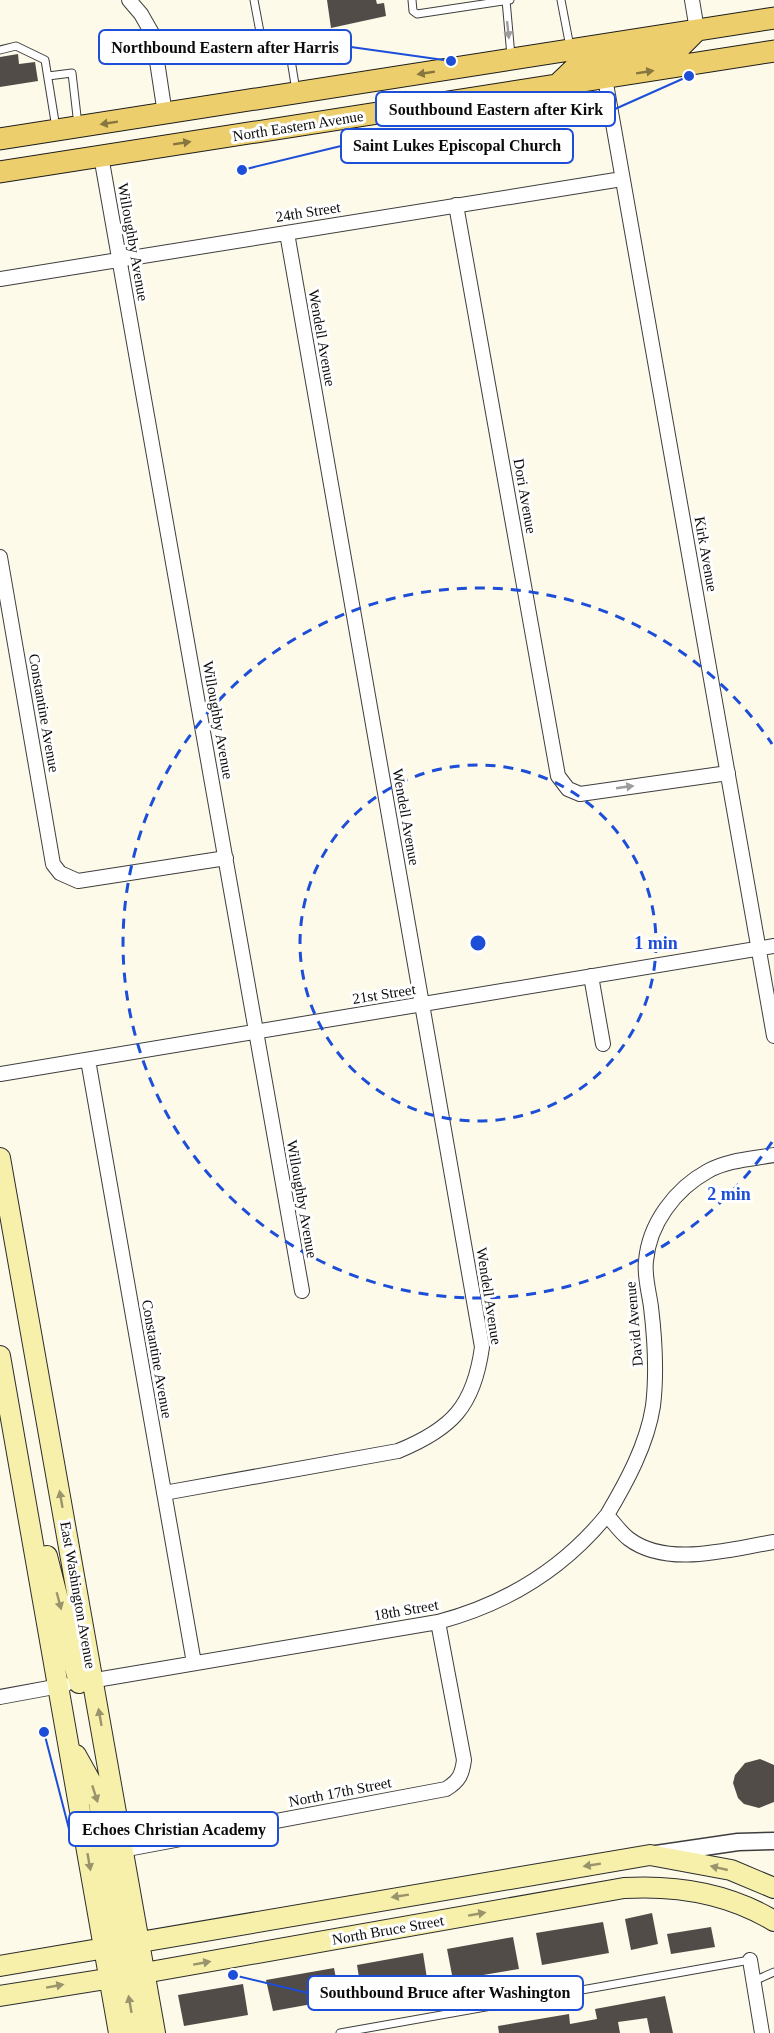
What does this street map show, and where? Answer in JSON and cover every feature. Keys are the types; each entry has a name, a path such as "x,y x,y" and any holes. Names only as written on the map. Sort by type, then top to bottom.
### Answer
{"main road":[{"path":"0,139 774,18"},
{"path":"556,86 579,64 678,49 697,30"},
{"name":"North Eastern Avenue","path":"0,172 774,51"},
{"path":"69,161 93,144 144,135 165,114"},
{"name":"East Washington Avenue","path":"0,1158 86,1681 122,1850 122,1946 126,1975 155,2033"},
{"path":"0,1225 24,1293"},
{"name":"East Washington Avenue","path":"0,1356 69,1742 122,1946 126,1975 119,2033"},
{"path":"16,1443 86,1681"},
{"path":"650,1855 730,1870 774,1888"},
{"name":"North Bruce Street","path":"0,1966 650,1855"},
{"name":"North Bruce Street","path":"0,1996 624,1888 659,1886 691,1890 725,1898 769,1914"},
{"path":"126,1975 136,2033"}],"street":[{"path":"129,0 141,14 153,35 165,114"},
{"path":"692,0 697,30"},
{"name":"Kirk Avenue","path":"605,78 774,1036"},
{"name":"Willoughby Avenue","path":"101,156 302,1291"},
{"name":"24th Street","path":"0,279 622,179"},
{"name":"Dori Avenue","path":"456,205 558,776 568,789 580,794 728,773"},
{"name":"Wendell Avenue","path":"164,1493 398,1451 428,1439 455,1417 464,1404 478,1375 482,1347 287,233"},
{"name":"Constantine Avenue","path":"0,557 53,864 60,873 78,881 226,858"},
{"name":"21st Street","path":"0,1074 774,946"},
{"path":"591,976 603,1044"},
{"name":"Constantine Avenue","path":"88,1060 194,1664"},
{"name":"David Avenue","path":"607,1515 624,1487 647,1431 652,1407 656,1350 645,1262 653,1228 673,1199 708,1171 733,1162 774,1155"},
{"path":"607,1515 629,1540 660,1552 690,1556 774,1542"},
{"name":"18th Street","path":"0,1697 438,1622 468,1614 516,1593 559,1564 607,1515"},
{"name":"North 17th Street","path":"122,1850 446,1789 456,1782 462,1774 464,1760 438,1622"},
{"name":"North Bruce Street","path":"650,1855 738,1842 774,1841"},
{"path":"750,1960 762,2033"}],"lane":[{"path":"254,0 260,32 275,41 325,35"},
{"path":"412,0 413,11 417,14 507,0 511,59"},
{"path":"561,0 570,50"},
{"path":"288,41 296,93"},
{"path":"0,50 16,46 45,60 56,131"},
{"path":"48,76 72,73 79,127"},
{"path":"340,2033 750,1960"},
{"path":"754,1981 774,1972"}],"building":[{"path":"327,0 376,0 377,4 384,3 386,16 331,28"},
{"path":"18,54 19,64 35,62 38,81 0,87 0,57"},
{"path":"760,1759 774,1765 774,1802 759,1808 744,1804 738,1798 733,1783 735,1775 745,1763"},
{"path":"652,1913 658,1944 631,1950 625,1919"},
{"path":"603,1922 609,1953 542,1965 536,1933"},
{"path":"711,1927 715,1947 671,1954 667,1934"},
{"path":"513,1937 519,1969 453,1980 447,1949"},
{"path":"423,1953 428,1985 362,1996 357,1965"},
{"path":"334,1968 340,1999 273,2011 266,1980"},
{"path":"243,1984 248,2015 184,2026 178,1995"},
{"path":"665,1996 673,2033 650,2033 647,2018 618,2022 620,2033 499,2033 498,2026 569,2014 570,2024 597,2019 595,2009"}],"place":[{"name":"Northbound Eastern after Harris","path":"451,61"},
{"name":"Southbound Eastern after Kirk","path":"689,76"},
{"name":"Saint Lukes Episcopal Church","path":"242,170"},
{"name":"Echoes Christian Academy","path":"44,1732"},
{"name":"Southbound Bruce after Washington","path":"233,1975"}]}
